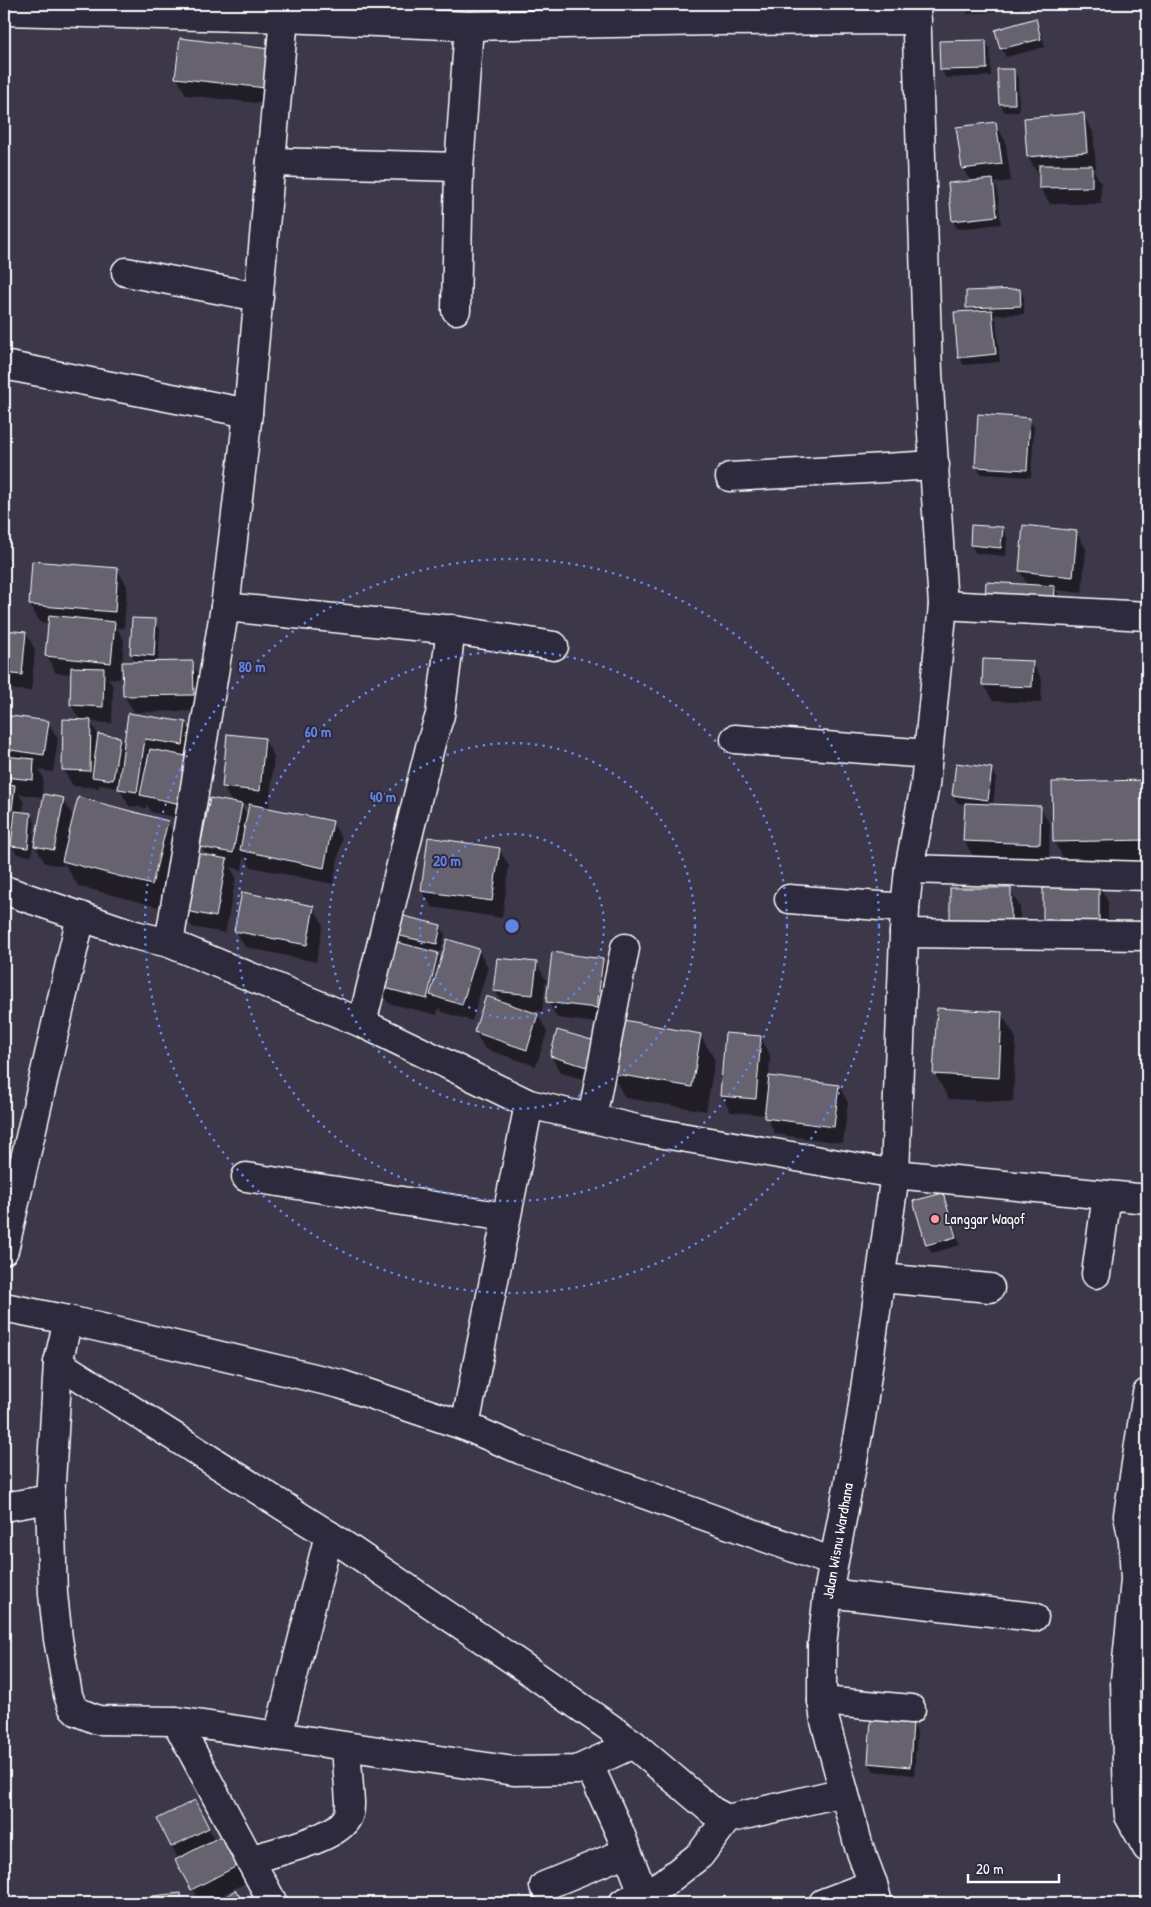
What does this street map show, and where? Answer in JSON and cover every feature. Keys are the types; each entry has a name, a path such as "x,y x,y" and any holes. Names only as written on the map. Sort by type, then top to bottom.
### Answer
{"street":[{"path":"4,11 284,18 469,26 704,21 917,12"},
{"name":"Jalan Wisnu Wardhana","path":"876,1894 859,1847 825,1720 822,1701 822,1644 833,1562 861,1418 895,1174 904,920 909,869 925,785 943,605 928,372 917,12"},
{"path":"170,944 225,607 248,413 284,18"},
{"path":"456,310 459,167 469,26"},
{"path":"271,162 459,167"},
{"path":"126,272 259,297"},
{"path":"4,365 248,413"},
{"path":"730,477 935,465"},
{"path":"943,605 1147,616"},
{"path":"225,607 451,629 554,646"},
{"path":"362,1023 431,743 440,715 451,629"},
{"path":"735,739 928,754"},
{"path":"909,869 1147,876"},
{"path":"4,890 135,935 170,944 362,1023 529,1104 641,1130 895,1174 1147,1199"},
{"path":"789,899 904,920 1144,936"},
{"path":"4,1250 81,916"},
{"path":"592,1118 625,948"},
{"path":"465,1426 529,1104"},
{"path":"246,1177 506,1217"},
{"path":"1096,1274 1107,1195"},
{"path":"881,1278 990,1288"},
{"path":"4,1307 68,1320 340,1384 465,1426 521,1450 833,1562"},
{"path":"68,1320 58,1364 50,1499 53,1594 58,1639 68,1695 72,1706 78,1712 98,1720 176,1721 514,1771 577,1770 633,1744"},
{"path":"58,1364 329,1536 522,1666 633,1744 712,1811 727,1819"},
{"path":"1147,1393 1128,1515 1135,1580 1124,1680 1129,1816 1147,1848"},
{"path":"4,1507 50,1499"},
{"path":"278,1736 329,1536"},
{"path":"828,1592 1034,1618"},
{"path":"822,1701 911,1709"},
{"path":"176,1721 273,1903"},
{"path":"250,1860 321,1837 338,1828 346,1821 350,1809 346,1747"},
{"path":"589,1764 627,1852 633,1898 664,1883 700,1855 727,1819 844,1792"},
{"path":"544,1886 627,1852"},
{"path":"823,1903 876,1894"}],"building":[{"path":"1036,18 1041,39 1000,49 995,30"},
{"path":"180,38 270,49 266,88 175,78"},
{"path":"986,40 987,69 940,70 939,41"},
{"path":"997,69 1014,69 1015,104 999,104"},
{"path":"1084,113 1087,152 1027,157 1024,118"},
{"path":"996,122 1002,164 962,169 956,127"},
{"path":"1039,165 1092,165 1092,187 1039,188"},
{"path":"993,179 997,216 952,221 948,183"},
{"path":"1020,289 1021,306 966,308 966,291"},
{"path":"992,310 996,354 958,358 954,312"},
{"path":"978,414 1030,418 1027,470 975,467"},
{"path":"971,525 1003,527 1001,548 970,545"},
{"path":"1023,525 1077,531 1073,577 1019,571"},
{"path":"32,561 118,568 115,612 29,605"},
{"path":"986,582 1055,586 1054,605 985,601"},
{"path":"49,615 115,622 111,663 45,656"},
{"path":"132,618 156,619 154,656 130,654"},
{"path":"4,630 26,632 22,675 4,673"},
{"path":"983,659 1033,661 1032,687 982,685"},
{"path":"193,661 194,695 123,696 122,662"},
{"path":"71,667 104,668 103,707 70,705"},
{"path":"128,713 186,722 183,745 145,739 137,792 118,789"},
{"path":"4,715 49,721 44,755 4,749"},
{"path":"63,719 91,720 90,771 62,770"},
{"path":"98,734 120,737 113,780 92,777"},
{"path":"227,734 265,738 260,791 222,787"},
{"path":"150,749 196,758 185,805 140,795"},
{"path":"4,756 34,759 33,780 4,777"},
{"path":"956,763 992,768 988,800 952,795"},
{"path":"1147,780 1147,840 1053,842 1052,782"},
{"path":"4,783 15,785 11,818 4,817"},
{"path":"44,794 64,798 54,850 34,846"},
{"path":"78,797 168,821 152,885 62,861"},
{"path":"210,798 242,804 233,853 200,847"},
{"path":"965,803 1041,806 1040,844 963,841"},
{"path":"249,804 333,821 324,868 240,850"},
{"path":"15,811 31,813 28,848 11,846"},
{"path":"428,837 500,848 492,901 421,891"},
{"path":"192,852 227,859 216,917 181,910"},
{"path":"1043,883 1099,884 1099,926 1043,925"},
{"path":"950,888 1011,888 1011,927 950,927"},
{"path":"242,892 314,906 307,945 234,931"},
{"path":"395,914 441,925 437,944 391,934"},
{"path":"447,939 479,949 462,1005 430,995"},
{"path":"389,940 438,953 427,999 377,986"},
{"path":"552,952 603,959 597,1008 546,1002"},
{"path":"497,958 537,962 533,995 493,991"},
{"path":"486,996 538,1014 527,1050 474,1032"},
{"path":"937,1008 1002,1012 999,1078 933,1074"},
{"path":"618,1019 701,1034 692,1087 610,1073"},
{"path":"557,1030 595,1041 587,1067 550,1056"},
{"path":"725,1033 761,1036 756,1099 720,1096"},
{"path":"769,1076 839,1085 834,1127 764,1118"},
{"name":"Langgar Waqof","path":"943,1193 956,1237 926,1245 913,1201"},
{"path":"871,1718 913,1722 910,1767 868,1763"},
{"path":"195,1800 209,1828 171,1847 157,1819"},
{"path":"223,1835 239,1865 191,1890 175,1860"},
{"path":"235,1890 245,1903 217,1903"},
{"path":"181,1893 182,1903 154,1903 153,1896"}],"place":[{"name":"Langgar Waqof","path":"935,1219"}]}
